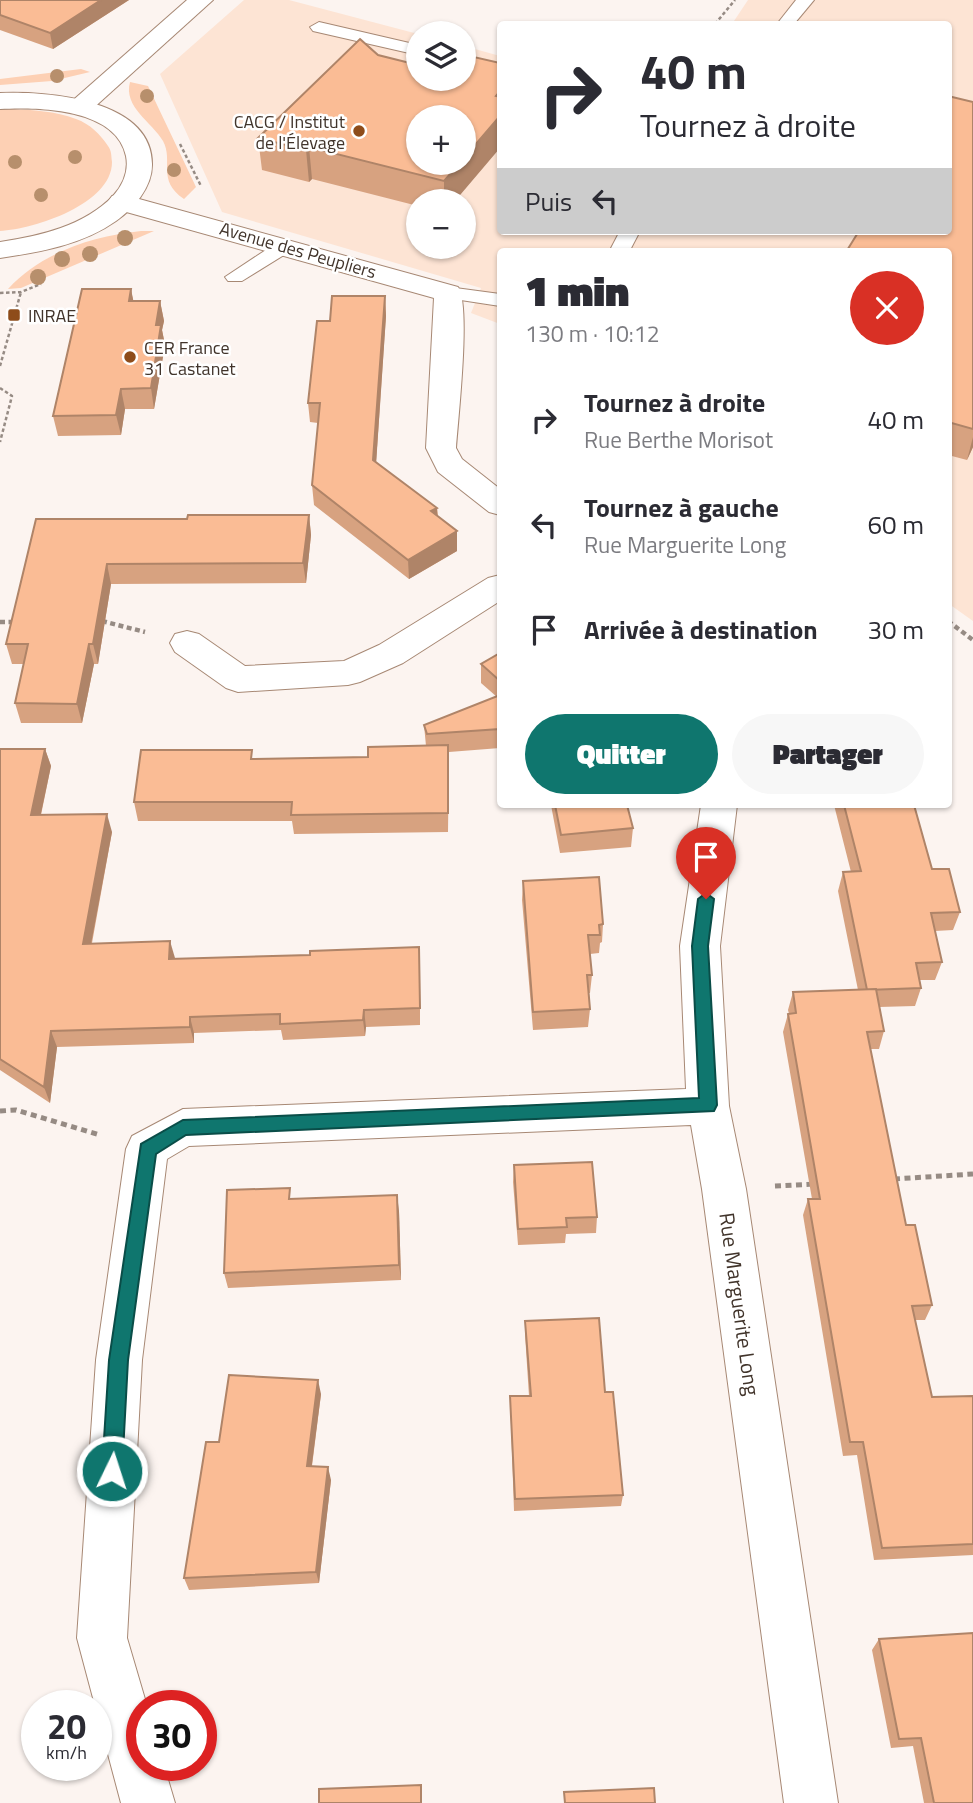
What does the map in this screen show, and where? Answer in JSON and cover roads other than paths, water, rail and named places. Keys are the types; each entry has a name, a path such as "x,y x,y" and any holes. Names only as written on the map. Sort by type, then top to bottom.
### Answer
{"street":[{"path":"79,107 201,0"},
{"path":"0,101 20,99 79,107 120,125 138,148 140,170 134,187 99,220 38,245 0,250"},
{"name":"Avenue des Peupliers","path":"121,202 285,246 449,306"},
{"path":"449,306 440,448 449,465 497,503"},
{"path":"187,643 238,679 348,673 391,654 497,588"},
{"name":"Rue Marguerite Long","path":"719,808 700,946 708,1105 724,1189 811,1803"},
{"path":"148,1803 102,1638 119,1360 147,1149 183,1128 708,1105"}],"lane":[{"path":"788,21 805,0"},
{"path":"319,27 406,47"},
{"path":"476,64 497,68"},
{"path":"235,277 285,246"},
{"path":"449,306 497,300"}],"place":[{"name":"CACG / Institut de l'Élevage","path":"359,131"},
{"name":"INRAE","path":"14,315"},
{"name":"CER France 31 Castanet","path":"130,357"}]}
